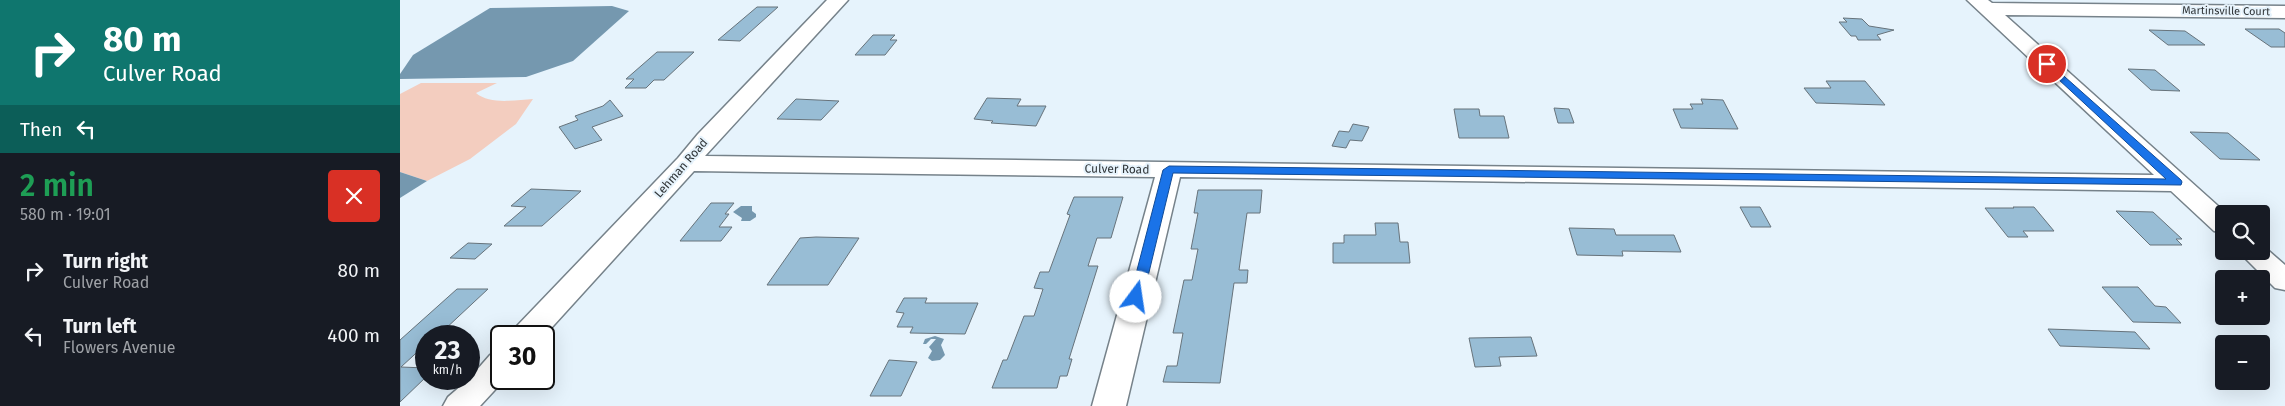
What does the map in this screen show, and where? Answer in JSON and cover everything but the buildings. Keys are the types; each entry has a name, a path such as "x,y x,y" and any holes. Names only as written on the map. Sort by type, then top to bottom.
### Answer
{"street":[{"name":"Lehman Road","path":"536,325 687,163 706,139 838,0"},
{"name":"Martinsville Court","path":"1982,4 2285,12"},
{"path":"1982,4 2215,217"},
{"name":"Culver Road","path":"687,163 2177,182"},
{"path":"1108,406 1169,170"},
{"path":"2262,260 2285,281"},
{"path":"460,406 490,375"}],"shaded area":[{"path":"421,83 497,83 476,93 482,97 495,100 533,99 516,124 470,159 427,181 400,172 400,94"}],"water":[{"path":"612,6 629,11 573,61 526,77 400,79 400,74 413,55 490,8"},
{"path":"400,172 427,181 400,198"},
{"path":"741,206 752,206 752,211 756,214 756,217 750,221 741,221 742,218 733,212"},
{"path":"935,336 944,339 941,345 945,355 940,360 932,361 928,358 932,351 929,347 936,339 931,339 926,344 923,344 925,339"}],"route":[{"path":"1136,297 1169,170 2177,182 2047,64"}]}
